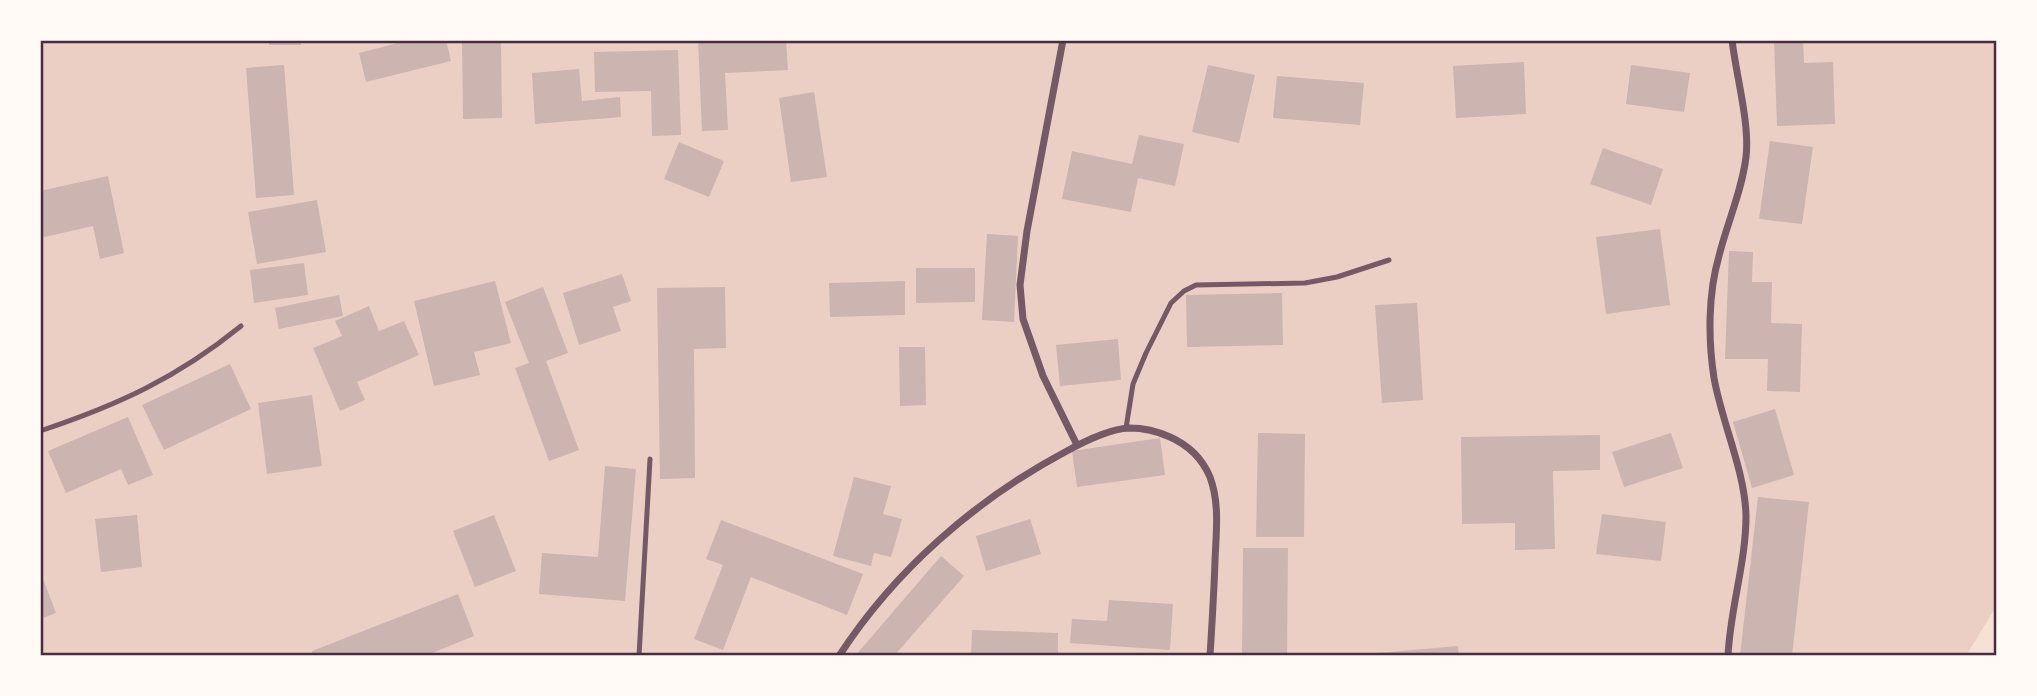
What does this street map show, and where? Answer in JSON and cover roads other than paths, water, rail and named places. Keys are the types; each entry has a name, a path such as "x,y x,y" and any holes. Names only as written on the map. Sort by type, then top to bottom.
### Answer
{"street":[{"path":"1063,40 1027,231 1020,285 1024,319 1039,365 1077,445"},
{"path":"1728,656 1743,565 1746,516 1743,490 1714,378 1712,299 1718,256 1740,186 1747,153 1732,40"},
{"path":"839,656 879,601 936,542 972,512 1044,463 1077,445 1126,428 1146,429 1184,444 1195,454 1209,475 1215,493 1217,516 1210,656"}],"lane":[{"path":"1126,428 1131,395 1142,363 1171,303 1184,291 1196,285 1305,283 1337,277 1389,260"},
{"path":"40,430 100,411 137,395 190,364 241,326"},
{"path":"639,656 650,459"}]}
